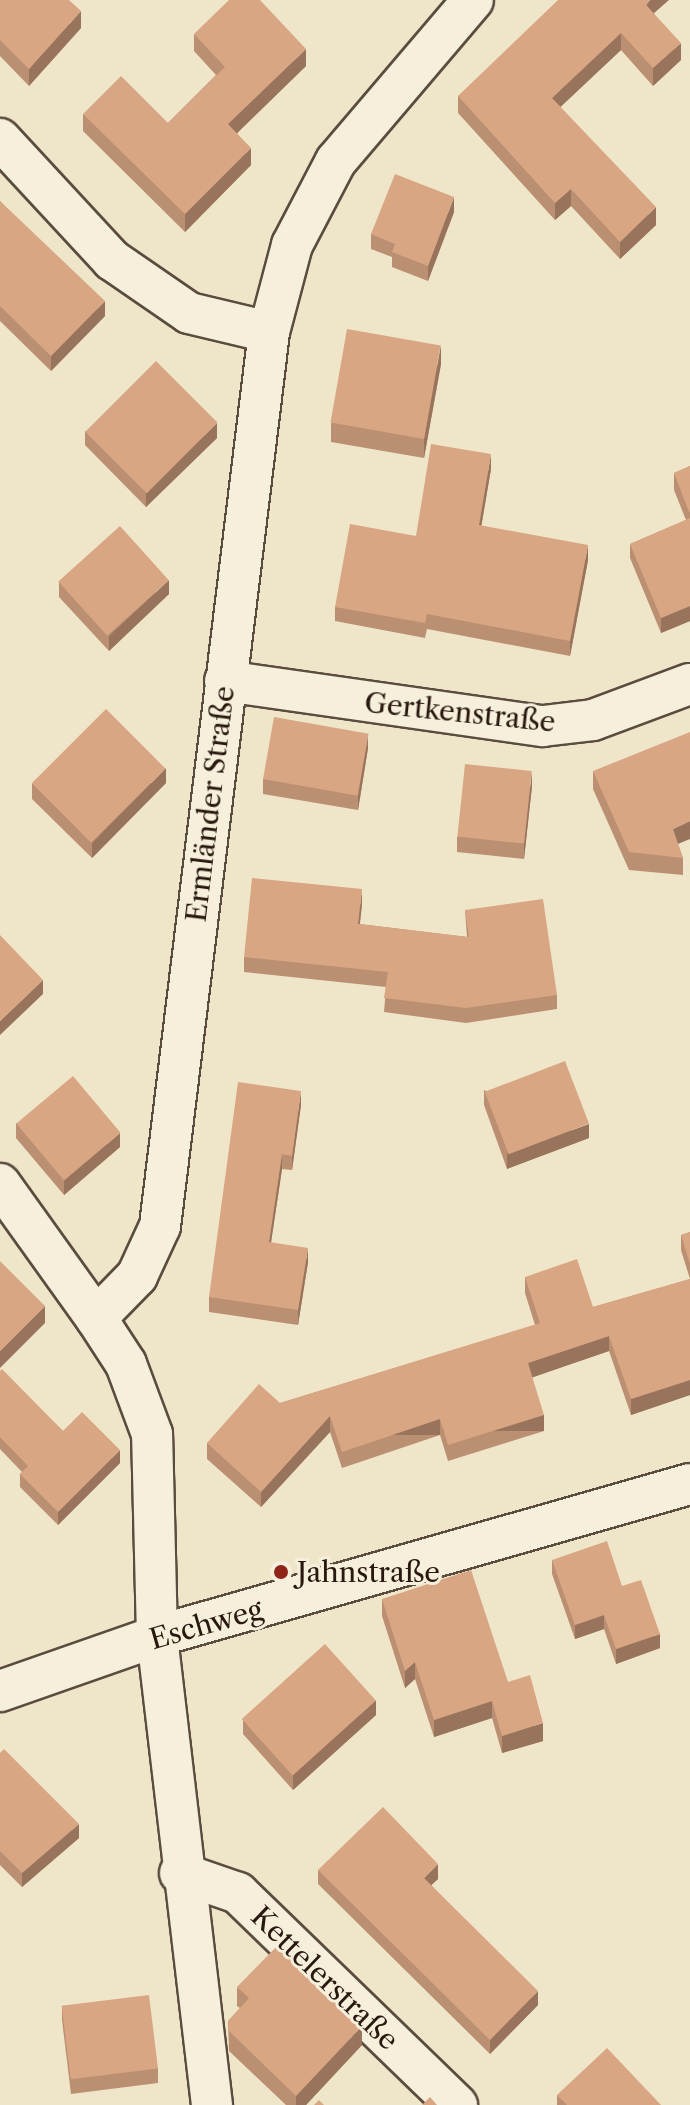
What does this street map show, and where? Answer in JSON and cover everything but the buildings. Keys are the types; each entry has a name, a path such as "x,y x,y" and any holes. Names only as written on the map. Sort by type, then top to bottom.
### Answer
{"street":[{"name":"Ermländer Straße","path":"96,1318 137,1276 160,1226 269,332 292,245 336,161 473,0"},
{"path":"0,139 112,260 189,313 269,332"},
{"name":"Gertkenstraße","path":"225,681 543,726 593,720 690,684"},
{"path":"0,1184 126,1364 152,1434 157,1636 180,1873 212,2105"},
{"name":"Eschweg","path":"0,1691 157,1636 690,1484"},
{"name":"Kettelerstraße","path":"180,1873 238,1893 457,2105"}],"place":[{"name":"Jahnstraße","path":"281,1572"}]}
